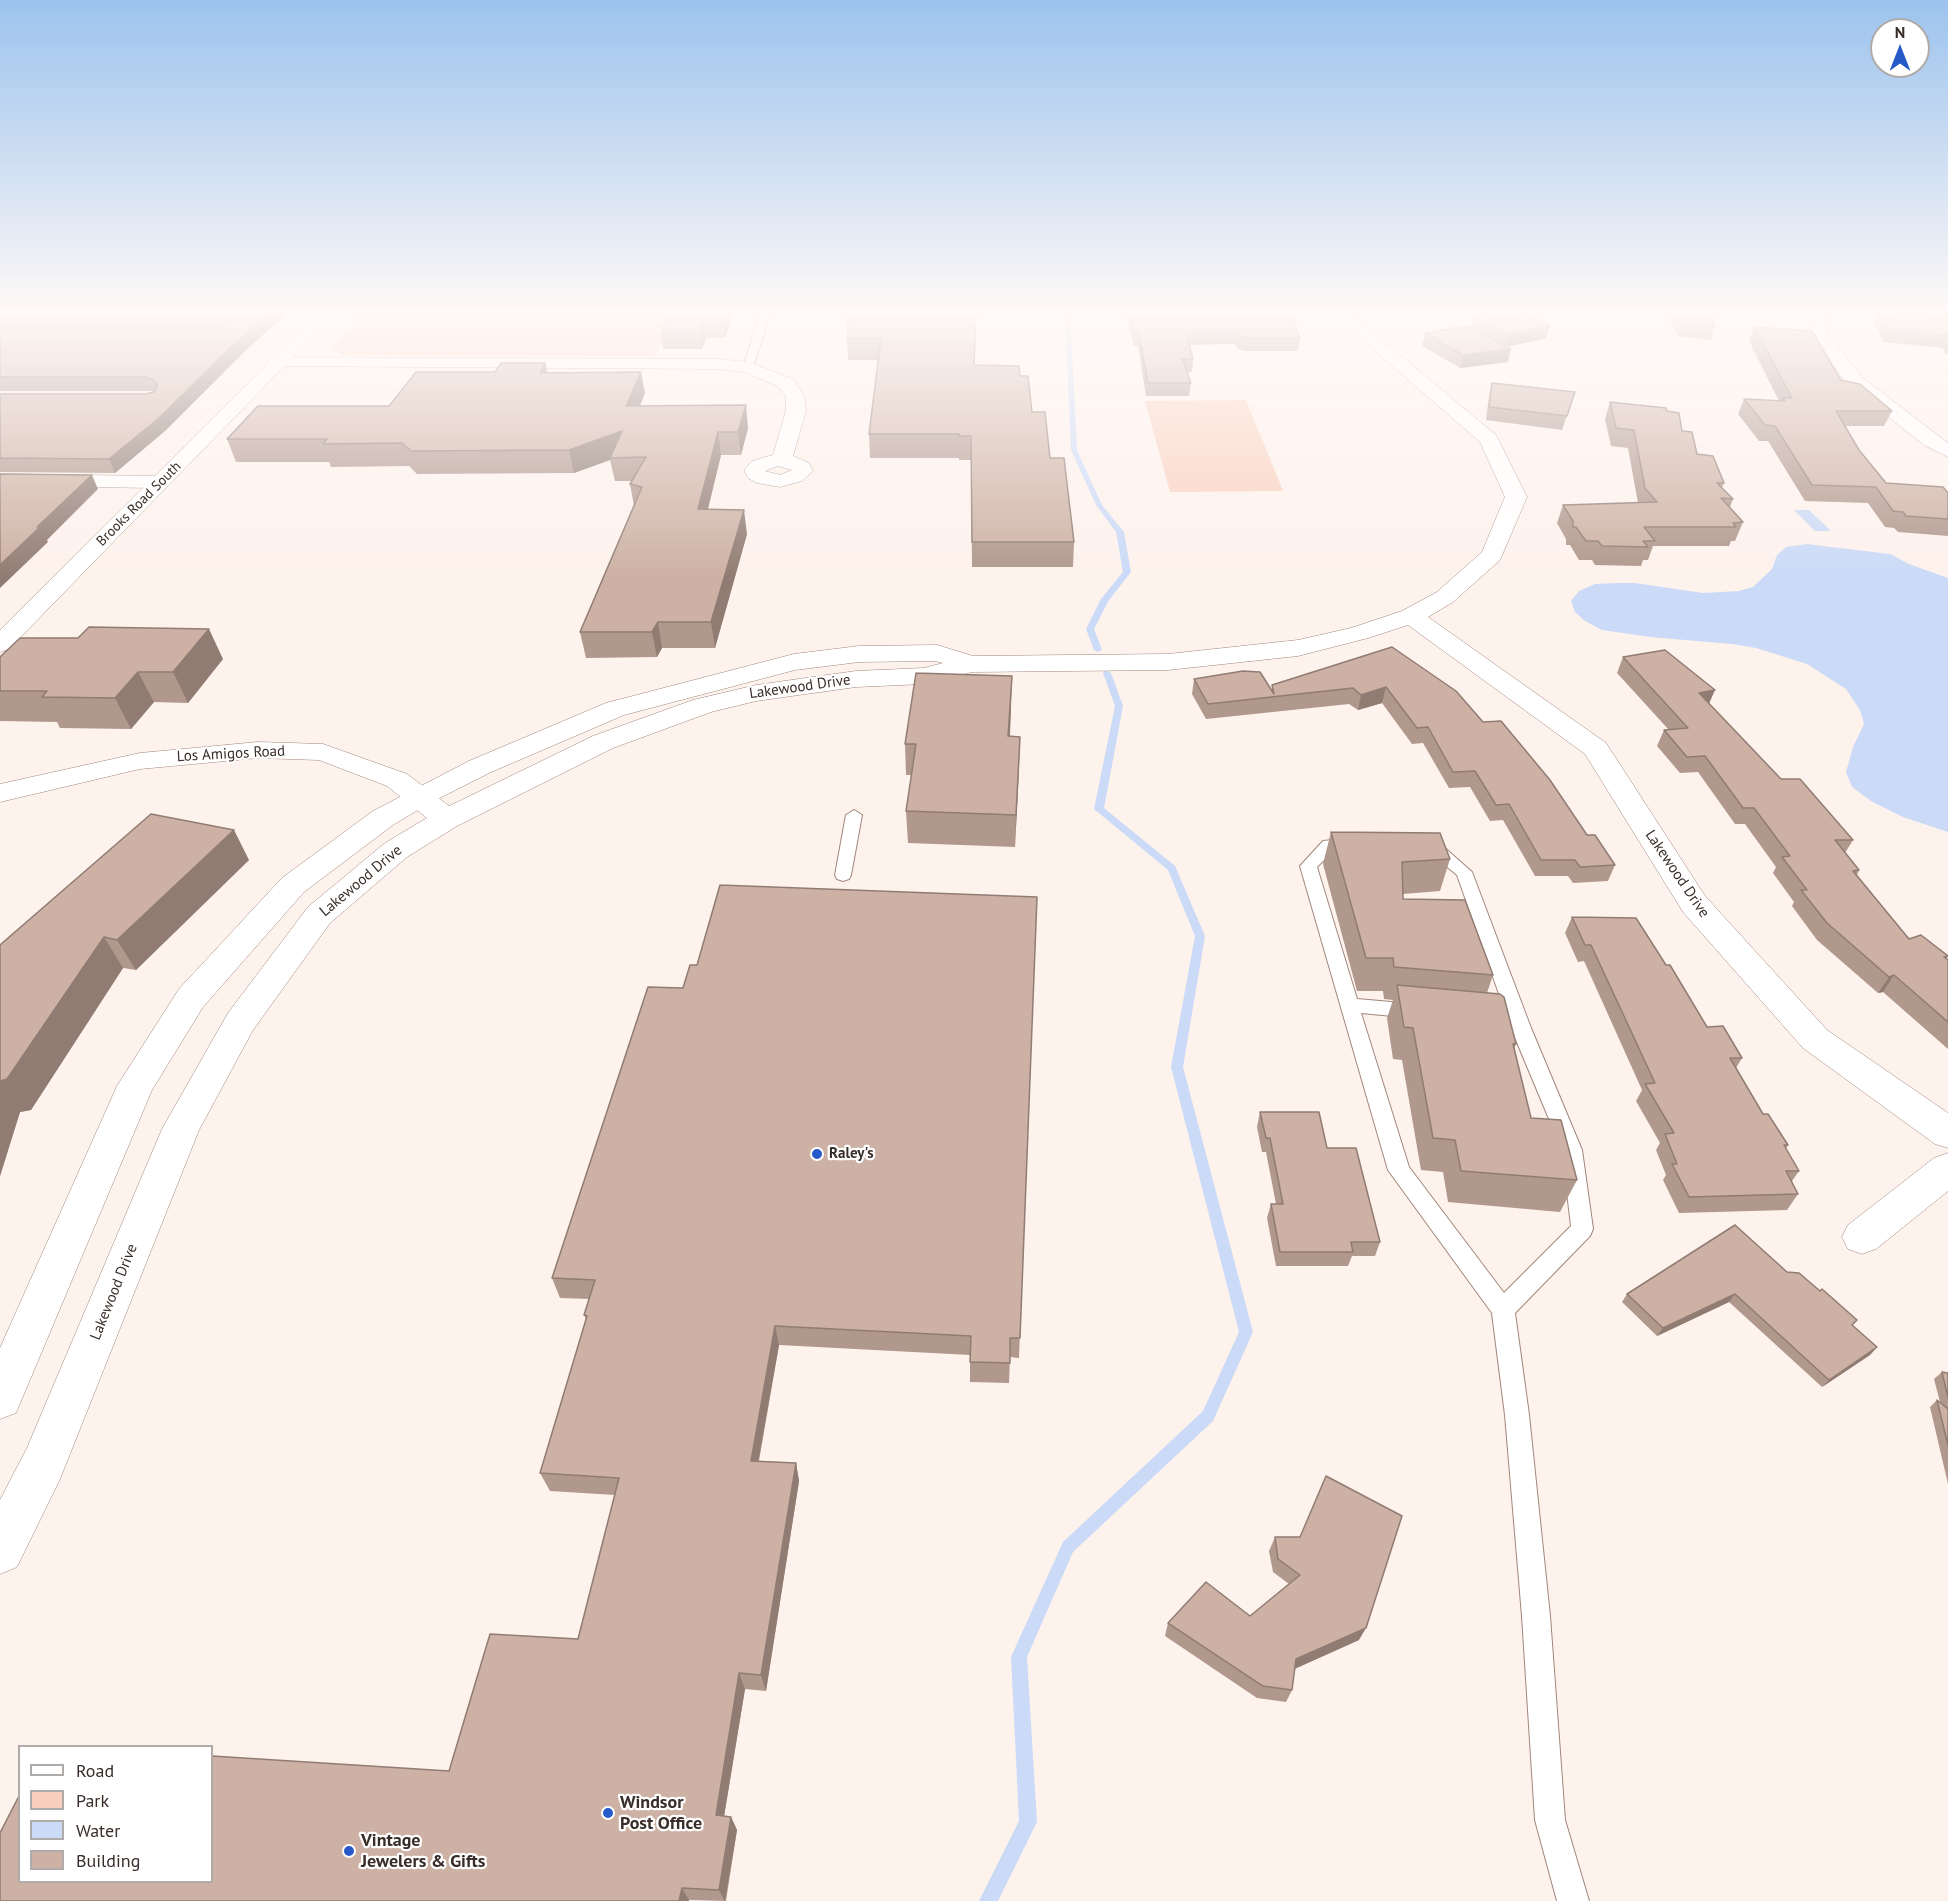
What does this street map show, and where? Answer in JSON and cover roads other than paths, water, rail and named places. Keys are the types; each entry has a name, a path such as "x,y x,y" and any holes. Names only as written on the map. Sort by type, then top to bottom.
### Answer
{"street":[{"name":"Brooks Road South","path":"0,644 240,401"},
{"path":"782,460 796,411 795,401"},
{"name":"Lakewood Drive","path":"0,1550 44,1463 181,1129 240,1022 319,915 396,850 447,819 603,742 702,706 756,693 856,679 924,676 972,664 1168,662 1238,656 1298,648 1359,633 1411,616 1444,597 1492,555 1516,497 1489,439 1443,401"},
{"path":"1880,401 1931,441 1948,451"},
{"path":"0,480 161,482"},
{"name":"Lakewood Drive","path":"1411,616 1596,749 1694,904 1815,1039 1948,1132"},
{"name":"Lakewood Drive","path":"0,1398 135,1086 191,998 293,885 383,818 418,798 479,767 615,709 744,673 794,662 859,654 937,653 972,664"},
{"name":"Los Amigos Road","path":"0,793 140,761 258,750 323,752 397,780 447,819"},
{"path":"1862,1237 1948,1169"}],"lane":[{"path":"843,875 854,815"},
{"path":"1372,842 1329,845 1308,866 1399,1170 1503,1310 1517,1415 1536,1616 1550,1820 1574,1901"},
{"path":"1406,848 1440,854 1464,872 1518,1020 1572,1150 1582,1229 1503,1310"},
{"path":"1350,1005 1431,1013"},
{"path":"1497,1018 1518,1020"}],"water":[{"path":"1794,510 1809,510 1831,531 1815,531"},
{"path":"1807,544 1890,554 1909,564 1948,578 1948,832 1903,817 1871,801 1852,787 1846,772 1853,747 1864,724 1860,710 1846,689 1807,664 1756,648 1732,644 1650,637 1602,630 1585,621 1575,612 1571,601 1579,591 1595,584 1635,583 1703,593 1739,591 1753,587 1772,569 1777,555 1786,547"}],"waterway":[{"path":"1071,401 1074,450 1099,505 1120,532 1127,572 1105,599 1090,629 1098,650"},
{"path":"988,1901 1028,1822 1019,1657 1068,1547 1208,1416 1246,1332 1177,1067 1200,936 1172,868 1099,809 1119,706 1107,673"}],"place":[{"name":"Raley's","path":"817,1154"},
{"name":"Windsor Post Office","path":"608,1813"},
{"name":"Vintage Jewelers & Gifts","path":"349,1851"}]}
